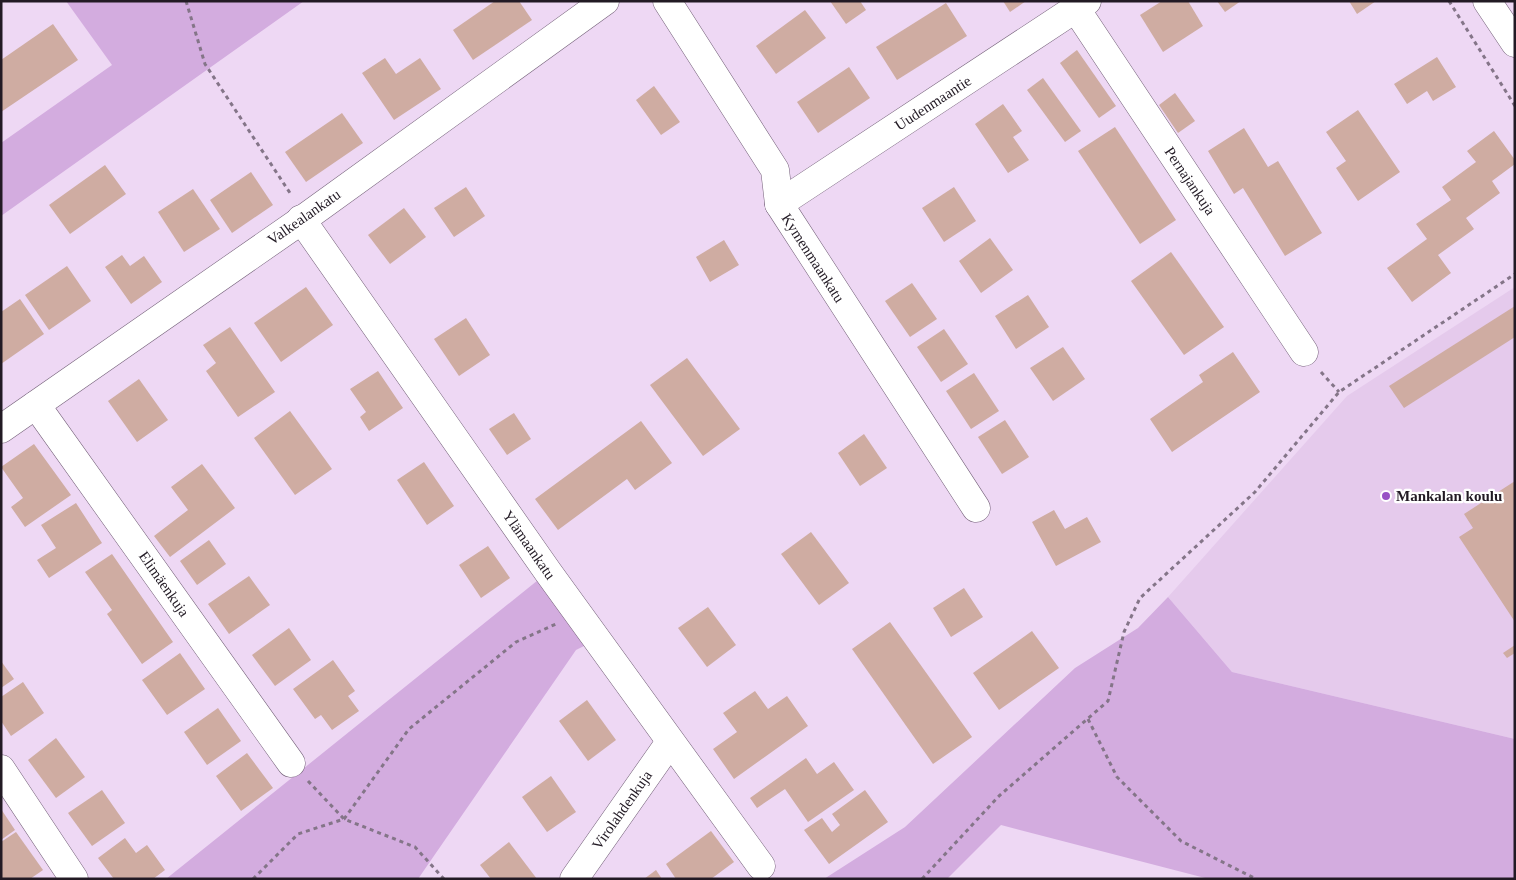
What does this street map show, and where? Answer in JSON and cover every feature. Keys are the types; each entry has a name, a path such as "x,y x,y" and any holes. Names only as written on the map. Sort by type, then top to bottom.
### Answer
{"street":[{"name":"Valkealankatu","path":"1,429 304,218 605,1"},
{"name":"Kymenmaankatu","path":"667,1 775,170 779,204 976,508"},
{"path":"1487,1 1515,43"},
{"name":"Uudenmaantie","path":"779,204 1081,5"},
{"name":"Pernajankuja","path":"1081,5 1304,352"},
{"name":"Ylämaankatu","path":"304,218 578,614 761,866"},
{"name":"Elimäenkuja","path":"36,405 291,763"},
{"name":"Virolahdenkuja","path":"574,879 670,742"},
{"path":"1,769 74,879"}],"path":[{"path":"186,1 205,64 304,218"},
{"path":"1449,1 1515,106"},
{"path":"922,879 999,796 1108,702 1124,632 1140,598 1255,492 1339,392 1515,274"},
{"path":"253,879 298,834 344,819 409,729 516,642 578,614"},
{"path":"1088,718 1117,777 1181,841 1256,879"},
{"path":"291,763 344,819 415,846 444,879"}],"shaded area":[{"path":"66,1 304,1 1,216 1,143 112,65"},
{"name":"Mankalan koulu","path":"1515,287 1515,739 1232,672 1168,597 1347,396"},
{"path":"548,572 596,640 576,650 418,879 166,879"},
{"path":"1168,597 1232,672 1515,739 1515,879 1209,879 1001,825 947,879 824,879 905,827 1075,668 1138,628"}],"building":[{"path":"495,1 519,1 532,20 473,60 453,30"},
{"path":"830,1 860,1 866,10 846,24"},
{"path":"1003,1 1026,1 1010,12"},
{"path":"1162,1 1188,1 1203,26 1163,52 1140,15"},
{"path":"1217,1 1241,1 1225,12"},
{"path":"1349,1 1376,1 1357,14"},
{"path":"946,3 967,36 897,80 876,47"},
{"path":"805,10 826,38 776,74 756,46"},
{"path":"53,24 78,60 1,112 1,60"},
{"path":"1077,50 1116,106 1099,118 1060,63"},
{"path":"1437,57 1456,87 1433,101 1427,91 1407,104 1394,84"},
{"path":"385,58 396,74 420,58 441,89 394,120 362,73"},
{"path":"849,67 870,98 818,133 797,102"},
{"path":"1043,78 1081,131 1065,142 1027,90"},
{"path":"654,86 680,122 661,135 636,100"},
{"path":"1175,93 1195,121 1178,133 1159,105"},
{"path":"1003,104 1022,131 1013,137 1029,160 1008,173 975,124"},
{"path":"1358,110 1400,172 1358,201 1336,168 1346,161 1326,132"},
{"path":"342,113 363,143 306,182 285,152"},
{"path":"1115,127 1176,220 1140,244 1078,151"},
{"path":"1244,128 1268,167 1278,161 1322,233 1285,256 1243,188 1234,194 1208,151"},
{"path":"1494,131 1515,160 1515,164 1492,181 1500,193 1466,218 1474,229 1438,255 1451,273 1412,302 1387,268 1427,239 1416,224 1451,200 1442,187 1476,162 1467,151"},
{"path":"105,165 126,194 70,234 49,205"},
{"path":"251,172 273,205 232,233 210,200"},
{"path":"466,187 485,216 454,237 434,208"},
{"path":"954,187 976,221 944,242 922,208"},
{"path":"193,189 220,229 184,252 158,212"},
{"path":"404,208 426,237 390,264 368,235"},
{"path":"990,238 1013,270 981,293 959,261"},
{"path":"724,240 739,265 710,282 696,257"},
{"path":"1171,252 1224,327 1184,355 1131,281"},
{"path":"122,255 130,266 144,256 162,282 131,304 105,267"},
{"path":"67,266 91,301 49,330 25,295"},
{"path":"912,283 937,319 910,337 885,301"},
{"path":"306,287 333,325 281,362 254,323"},
{"path":"1028,295 1049,327 1016,349 995,316"},
{"path":"20,299 44,334 1,364 1,312"},
{"path":"1515,306 1515,337 1404,408 1389,386"},
{"path":"466,318 490,355 459,376 434,339"},
{"path":"230,327 275,392 238,417 206,371 216,363 203,345"},
{"path":"944,329 968,364 941,382 917,347"},
{"path":"1063,347 1085,379 1053,401 1030,368"},
{"path":"1233,352 1260,392 1172,452 1150,419 1203,382 1199,375"},
{"path":"687,358 740,429 703,456 650,385"},
{"path":"378,371 403,408 369,431 360,417 366,412 350,389"},
{"path":"974,373 999,411 971,429 946,391"},
{"path":"139,379 168,420 137,442 108,401"},
{"path":"290,411 332,469 295,495 254,438"},
{"path":"514,413 531,439 507,455 489,429"},
{"path":"1005,420 1029,457 1002,474 978,437"},
{"path":"641,421 672,463 635,490 627,479 558,530 535,499"},
{"path":"864,434 887,468 860,486 838,453"},
{"path":"34,444 71,495 25,527 11,507 23,498 1,467"},
{"path":"424,462 454,506 427,525 397,480"},
{"path":"202,464 235,508 170,557 154,536 188,510 171,487"},
{"path":"1515,481 1515,622 1459,537 1473,528 1464,514"},
{"path":"76,503 102,543 49,578 37,560 56,548 41,525"},
{"path":"1054,510 1065,529 1087,517 1101,542 1056,566 1032,522"},
{"path":"811,532 849,583 819,605 781,554"},
{"path":"209,540 226,564 197,585 180,561"},
{"path":"488,546 510,578 481,598 459,565"},
{"path":"112,554 173,642 142,664 107,614 112,610 85,572"},
{"path":"249,576 270,605 229,634 208,604"},
{"path":"964,588 983,617 951,637 933,608"},
{"path":"708,607 736,645 707,667 678,628"},
{"path":"890,622 972,737 933,764 852,649"},
{"path":"289,628 311,660 275,686 252,655"},
{"path":"1032,631 1059,668 999,710 973,673"},
{"path":"1515,645 1515,653 1507,658 1503,653"},
{"path":"180,653 205,689 167,715 142,680"},
{"path":"333,660 355,691 348,696 359,711 332,730 321,715 315,719 293,689"},
{"path":"1,661 14,679 1,688"},
{"path":"23,682 44,713 11,736 1,721 1,697"},
{"path":"755,691 768,709 787,696 808,726 734,779 713,749 737,732 723,713"},
{"path":"587,700 616,740 588,761 559,721"},
{"path":"218,708 241,741 207,765 184,732"},
{"path":"56,738 85,777 56,798 28,760"},
{"path":"247,753 273,788 241,811 216,776"},
{"path":"806,758 817,774 834,762 854,790 808,822 785,789 757,808 750,798"},
{"path":"551,776 576,812 547,832 522,797"},
{"path":"102,790 125,823 92,846 68,813"},
{"path":"865,790 888,822 829,864 804,830 822,818 832,832 840,825 832,814"},
{"path":"1,809 15,830 1,840"},
{"path":"711,831 734,862 711,879 676,879 666,864"},
{"path":"16,832 43,870 30,879 1,879 1,842"},
{"path":"125,838 136,853 147,845 165,870 153,879 114,879 98,858"},
{"path":"509,842 537,879 491,879 480,865"},
{"path":"656,870 662,879 644,879"}],"place":[{"name":"Mankalan koulu","path":"1386,496"}]}
